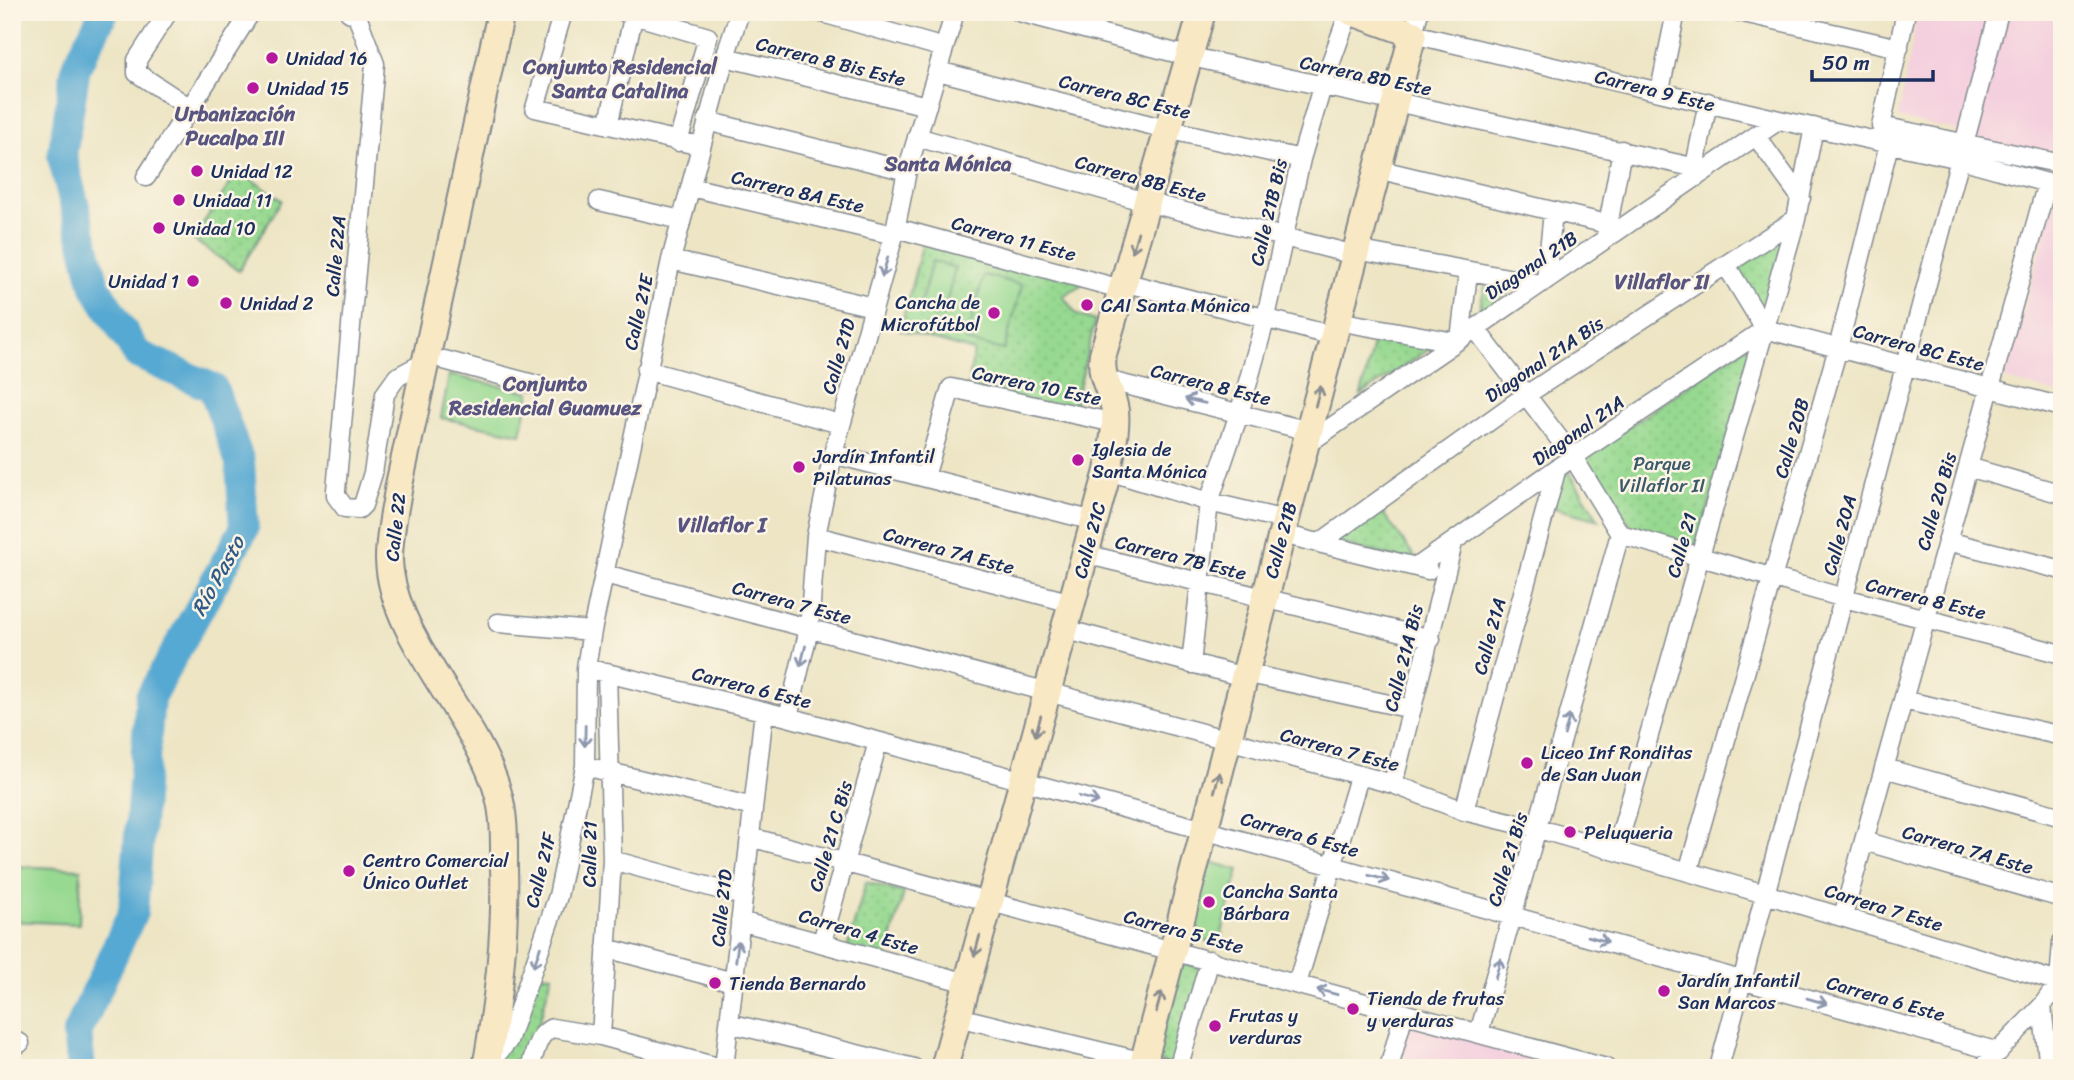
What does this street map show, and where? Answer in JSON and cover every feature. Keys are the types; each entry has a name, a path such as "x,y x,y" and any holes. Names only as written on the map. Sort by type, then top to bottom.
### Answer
{"street":[{"path":"168,12 137,60 137,73 190,108"},
{"path":"146,177 251,12"},
{"name":"Calle 22A","path":"349,12 357,16 375,64 336,490 336,496 345,508 359,509 363,505 373,472 385,394 397,377 436,360"},
{"name":"Calle 22","path":"486,1068 501,982 505,906 503,822 498,793 484,759 407,623 392,582 389,560 399,485 436,360 501,12"},
{"path":"562,12 535,108 701,146"},
{"name":"Calle 21E","path":"586,667 671,260 707,121 740,12"},
{"path":"819,12 944,48"},
{"name":"Calle 21D","path":"788,717 809,629 816,536 840,424 895,232 907,171 955,12"},
{"name":"Carrera 8D Este","path":"1019,12 1187,56 1322,87 1700,168"},
{"name":"Calle 21C","path":"944,1068 1108,471 1115,423 1111,394 1102,379 1103,354 1187,56 1202,12"},
{"name":"Carrera 9 Este","path":"1350,12 1416,23 1779,120 1889,144 1962,152"},
{"name":"Calle 21B Bis","path":"1191,664 1209,502 1240,411 1266,317 1301,159 1322,87 1350,12"},
{"path":"1660,90 1676,12"},
{"path":"1739,12 1899,48"},
{"path":"1889,144 1881,126 1906,12"},
{"name":"Calle 20A","path":"1719,1068 1999,12"},
{"path":"608,125 629,13 708,37 678,142"},
{"name":"Calle 21B","path":"1151,1066 1173,950 1416,23"},
{"name":"Carrera 8 Bis Este","path":"725,57 927,106"},
{"name":"Carrera 8C Este","path":"938,71 1166,129 1301,159"},
{"path":"1700,168 1709,102"},
{"name":"Diagonal 21B","path":"1308,438 1543,282 1606,232 1700,168 1779,120"},
{"path":"707,121 907,171"},
{"path":"1881,126 1962,152 2062,164"},
{"name":"Calle 21","path":"1616,851 1796,219 1814,127"},
{"path":"1756,136 1801,198"},
{"name":"Carrera 8B Este","path":"917,137 1284,239 1468,273 1543,282"},
{"name":"Calle 20B","path":"1688,872 1838,348 1889,144"},
{"path":"1377,169 1553,212 1606,232 1622,150"},
{"name":"Calle 20 Bis","path":"1843,916 2047,183 1962,152"},
{"name":"Carrera 8A Este","path":"691,187 895,232"},
{"path":"599,201 681,220"},
{"path":"1543,282 1553,212"},
{"name":"Diagonal 21A Bis","path":"1321,542 1526,395 1796,219"},
{"name":"Carrera 11 Este","path":"895,232 1122,285"},
{"path":"671,260 873,307"},
{"path":"1726,265 1765,329"},
{"path":"1122,285 1266,317 1336,329 1457,340 1468,273"},
{"path":"1475,328 1573,457 1620,534"},
{"name":"Carrera 8C Este","path":"1765,329 2062,407"},
{"name":"Diagonal 21A","path":"1417,567 1573,457 1765,329"},
{"path":"436,360 537,385"},
{"path":"646,370 840,424"},
{"name":"Carrera 8 Este","path":"1102,379 1240,411 1308,438"},
{"name":"Carrera 10 Este","path":"925,477 951,388 1115,423"},
{"name":"Carrera 7B Este","path":"833,454 1094,521"},
{"path":"1968,467 2062,494"},
{"path":"1108,471 1209,502 1321,542 1446,573"},
{"name":"Calle 21A","path":"1464,811 1556,471"},
{"name":"Carrera 8 Este","path":"1620,534 1699,559 1774,576 1844,598 2062,654"},
{"name":"Calle 21 Bis","path":"1479,1033 1539,829 1620,534"},
{"name":"Carrera 7A Este","path":"816,536 1072,603"},
{"path":"1947,541 2062,570"},
{"name":"Calle 21A Bis","path":"1393,784 1453,543"},
{"name":"Carrera 7B Este","path":"1085,554 1199,585 1431,639"},
{"name":"Carrera 7 Este","path":"605,574 1393,784 1464,811 1539,829 2060,980"},
{"path":"498,623 592,631"},
{"path":"1065,629 1191,664 1412,709"},
{"name":"Calle 21F","path":"486,1068 508,1041 558,896 585,766 586,667"},
{"name":"Carrera 6 Este","path":"586,667 788,717 1204,830 1999,1052"},
{"name":"Calle 21","path":"601,1036 612,860 607,672"},
{"path":"1903,700 2062,736"},
{"name":"Calle 21D","path":"722,1068 764,711"},
{"name":"Calle 21 C Bis","path":"822,942 878,742"},
{"path":"585,766 753,807"},
{"path":"1884,768 2062,817"},
{"path":"1297,984 1359,777"},
{"name":"Carrera 5 Este","path":"750,837 845,860 1479,1033 1573,1063 1606,1068"},
{"name":"Carrera 7A Este","path":"1864,841 2062,898"},
{"path":"612,860 743,896"},
{"name":"Carrera 4 Este","path":"740,920 967,983"},
{"path":"1982,1068 2042,1006 2060,980 2062,942"},
{"path":"606,948 733,982"},
{"path":"1178,1068 1210,960"},
{"path":"2042,1006 2049,1068"},
{"path":"1389,1068 1404,1013"},
{"path":"958,1017 1151,1066"},
{"path":"729,1023 914,1068"},
{"path":"530,1068 540,1038 544,1031 552,1028 601,1036 722,1068"}],"shaded area":[{"path":"1918,12 2062,12 2062,395 2005,379 2059,181 2046,166 1955,142 1956,130 1898,118"},
{"path":"1411,1022 1568,1063 1567,1068 1399,1068"}],"green space":[{"path":"239,171 282,200 239,271 192,239"},
{"path":"1793,225 1765,316 1733,267"},
{"path":"924,238 1084,283 1063,296 1077,315 1095,321 1073,412 968,387 974,351 900,330"},
{"path":"932,261 955,268 943,317 919,310"},
{"name":"Cancha de Microfútbol","path":"984,275 1022,285 1004,350 966,341"},
{"path":"1486,281 1517,287 1478,315"},
{"path":"1375,335 1434,346 1361,395"},
{"name":"Parque Villaflor II","path":"1759,337 1697,546 1633,528 1582,459"},
{"path":"449,375 530,392 521,434 441,418"},
{"path":"1569,472 1599,520 1550,507 1559,477"},
{"path":"1380,509 1419,563 1332,542"},
{"name":"Cancha Santa Bárbara","path":"1200,859 1239,870 1219,944 1179,933"},
{"path":"12,866 81,869 79,924 12,921"},
{"path":"866,882 904,893 885,960 847,949"},
{"path":"1180,962 1203,968 1175,1065 1153,1060"},
{"path":"534,974 552,975 527,1068 493,1068"}],"waterway":[{"name":"Río Pasto","path":"81,1068 77,1033 133,912 150,697 244,529 240,462 213,388 137,354 95,286 62,156 76,67 104,12"}],"place":[{"name":"Unidad 16","path":"272,58"},
{"name":"Unidad 15","path":"253,88"},
{"name":"Unidad 12","path":"197,171"},
{"name":"Unidad 11","path":"179,200"},
{"name":"Unidad 10","path":"159,228"},
{"name":"Unidad 1","path":"193,281"},
{"name":"Unidad 2","path":"226,303"},
{"name":"CAI Santa Mónica","path":"1087,305"},
{"name":"Cancha de Microfútbol","path":"994,313"},
{"name":"Iglesia de Santa Mónica","path":"1078,460"},
{"name":"Jardín Infantil Pilatunas","path":"799,467"},
{"name":"Liceo Inf Ronditas de San Juan","path":"1527,763"},
{"name":"Peluqueria","path":"1570,832"},
{"name":"Centro Comercial Único Outlet","path":"349,871"},
{"name":"Cancha Santa Bárbara","path":"1209,902"},
{"name":"Tienda Bernardo","path":"715,983"},
{"name":"Jardín Infantil San Marcos","path":"1664,991"},
{"name":"Tienda de frutas y verduras","path":"1353,1009"},
{"name":"Frutas y verduras","path":"1215,1026"}],"district":[{"name":"Conjunto Residencial Santa Catalina","path":"620,79"},
{"name":"Urbanización Pucalpa III","path":"235,126"},
{"name":"Santa Mónica","path":"948,164"},
{"name":"Villaflor II","path":"1662,282"},
{"name":"Conjunto Residencial Guamuez","path":"545,396"},
{"name":"Villaflor I","path":"722,525"}]}
